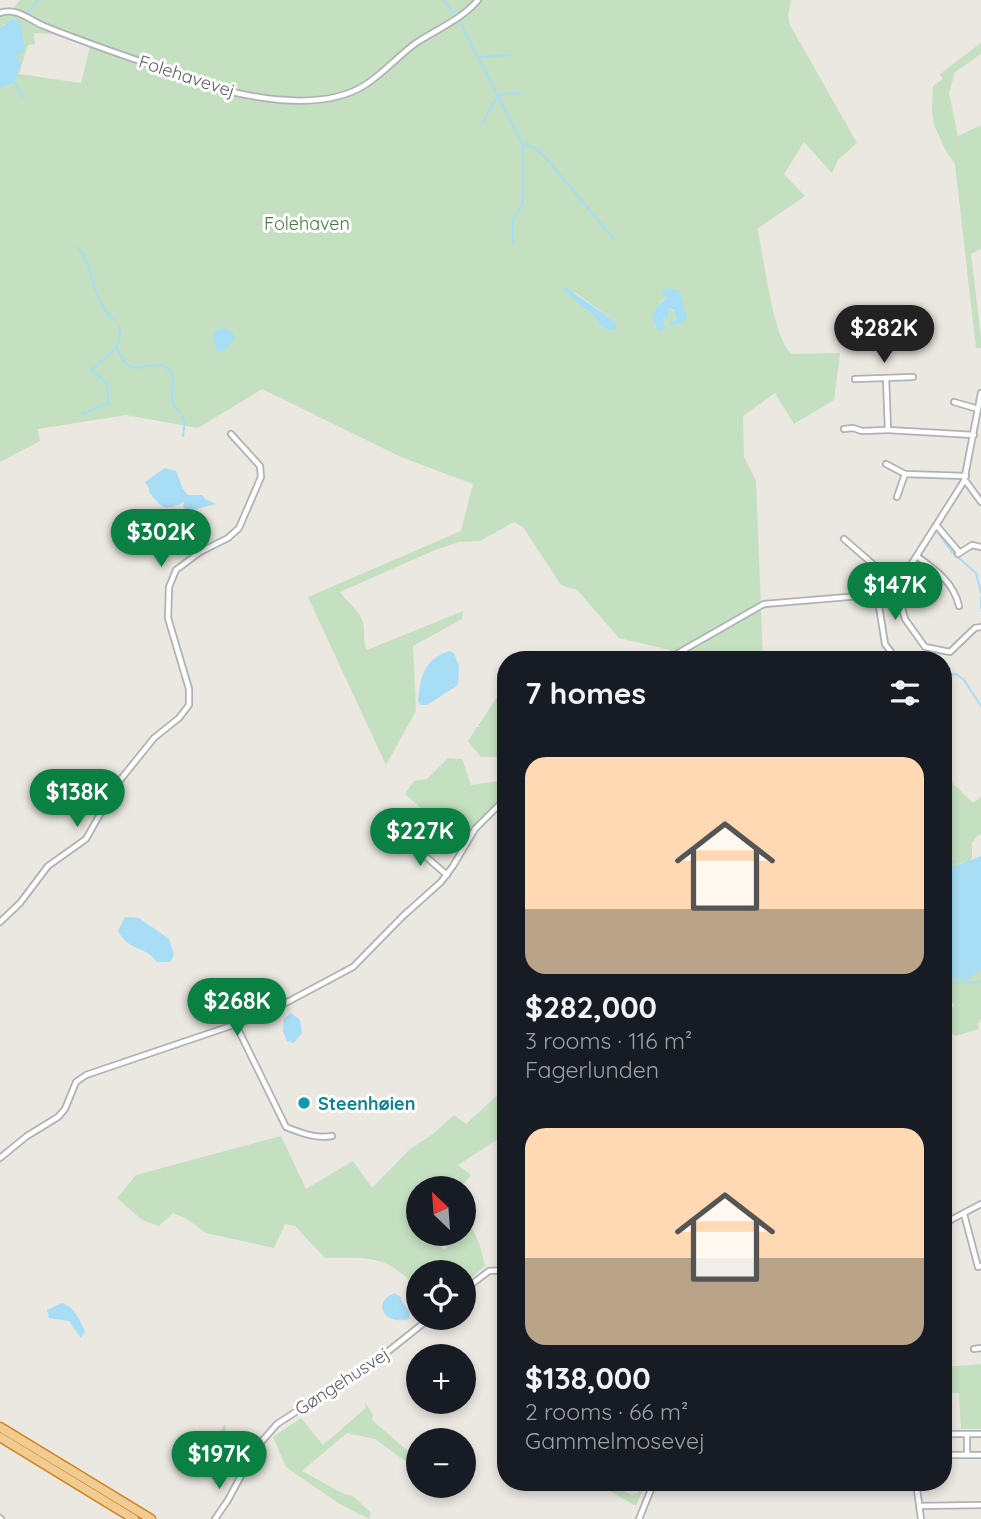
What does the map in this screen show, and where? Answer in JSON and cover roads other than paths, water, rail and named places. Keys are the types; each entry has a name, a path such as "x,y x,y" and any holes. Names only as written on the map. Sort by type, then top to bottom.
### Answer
{"highway":[{"path":"0,1427 151,1519"},
{"path":"0,1437 134,1519"}],"street":[{"name":"Folehavevej","path":"0,13 19,13 57,31 232,92 248,96 312,99 330,97 362,87 408,49 455,20 478,0"},
{"path":"855,379 913,377"},
{"path":"886,378 888,430"},
{"path":"682,651 764,604 877,594 895,582 918,557 965,477 981,393"},
{"path":"954,402 978,410"},
{"path":"844,429 974,435"},
{"path":"0,922 20,903 48,866 86,839 117,783 153,738 186,711 190,696 168,618 169,587 176,570 200,552 229,538 239,528 261,477 260,466 231,434"},
{"path":"886,464 905,474 965,477"},
{"path":"897,497 905,474"},
{"path":"965,477 981,502"},
{"path":"937,526 958,553 972,545 981,547"},
{"path":"844,539 880,572 883,591"},
{"path":"918,557 942,575 956,596 959,606"},
{"path":"895,582 905,619 925,647 945,651"},
{"path":"877,594 885,644 890,651"},
{"path":"951,651 975,628 981,627"},
{"path":"0,1157 58,1117 81,1077 106,1066 236,1025 293,1000 353,967 447,875 475,829 497,807"},
{"path":"409,842 447,875"},
{"path":"236,1025 286,1127 304,1134 325,1138 332,1136"},
{"path":"952,1220 981,1204"},
{"path":"964,1214 978,1267 981,1266"},
{"path":"476,1281 489,1272 497,1271"},
{"name":"Gøngehusvej","path":"215,1519 256,1448 278,1424 381,1357 415,1330"},
{"path":"974,1349 981,1348"},
{"path":"952,1434 981,1434"},
{"path":"967,1434 967,1455"},
{"path":"952,1455 981,1455"},
{"path":"639,1519 650,1491"},
{"path":"917,1491 921,1519"},
{"path":"919,1506 981,1505"}],"water":[{"path":"12,19 20,22 25,45 23,52 16,56 21,63 15,83 0,88 0,28"},
{"path":"565,287 616,322 616,329 613,331 601,327 596,318 563,290"},
{"path":"663,288 679,290 687,318 681,324 671,325 669,323 676,320 674,310 669,308 668,319 663,318 666,327 658,331 652,318 657,306 668,297 662,295"},
{"path":"224,328 232,332 235,338 228,348 217,353 213,335 218,329"},
{"path":"165,468 176,471 188,495 202,495 216,504 189,511 183,507 184,502 172,507 161,505 149,492 145,482"},
{"path":"449,651 454,653 459,666 458,685 427,705 421,705 418,702 419,693 425,670 434,659"},
{"path":"981,856 981,969 969,979 952,978 952,867"},
{"path":"125,917 139,918 169,939 174,955 170,962 157,962 152,956 122,938 118,931"},
{"path":"291,1013 300,1020 302,1033 294,1043 287,1041 283,1031 284,1019"},
{"path":"394,1293 401,1297 406,1307 406,1319 394,1319 384,1313 383,1303"},
{"path":"62,1303 79,1318 85,1331 81,1338 69,1321 49,1318 47,1310"}],"waterway":[{"path":"27,13 38,0"},
{"path":"444,0 455,15"},
{"path":"461,24 523,145 523,203 513,220 513,243"},
{"path":"480,57 511,55"},
{"path":"15,83 23,98"},
{"path":"482,124 498,95 521,92"},
{"path":"523,145 534,147 546,158 613,238"},
{"path":"78,247 84,256 102,305 115,320"},
{"path":"82,414 109,403 107,384 91,369 116,346 119,326"},
{"path":"117,348 123,361 129,366 139,368 160,365 170,371 173,378 173,404 179,412"},
{"path":"182,416 185,421 183,436"},
{"path":"936,530 952,552 976,573 981,593"},
{"path":"981,597 981,608"},
{"path":"952,675 956,674 964,680 981,706"},
{"path":"952,983 981,982"}],"place":[{"name":"Steenhøien","path":"304,1103"}],"park label":[{"name":"Folehaven","path":"307,223"}]}
